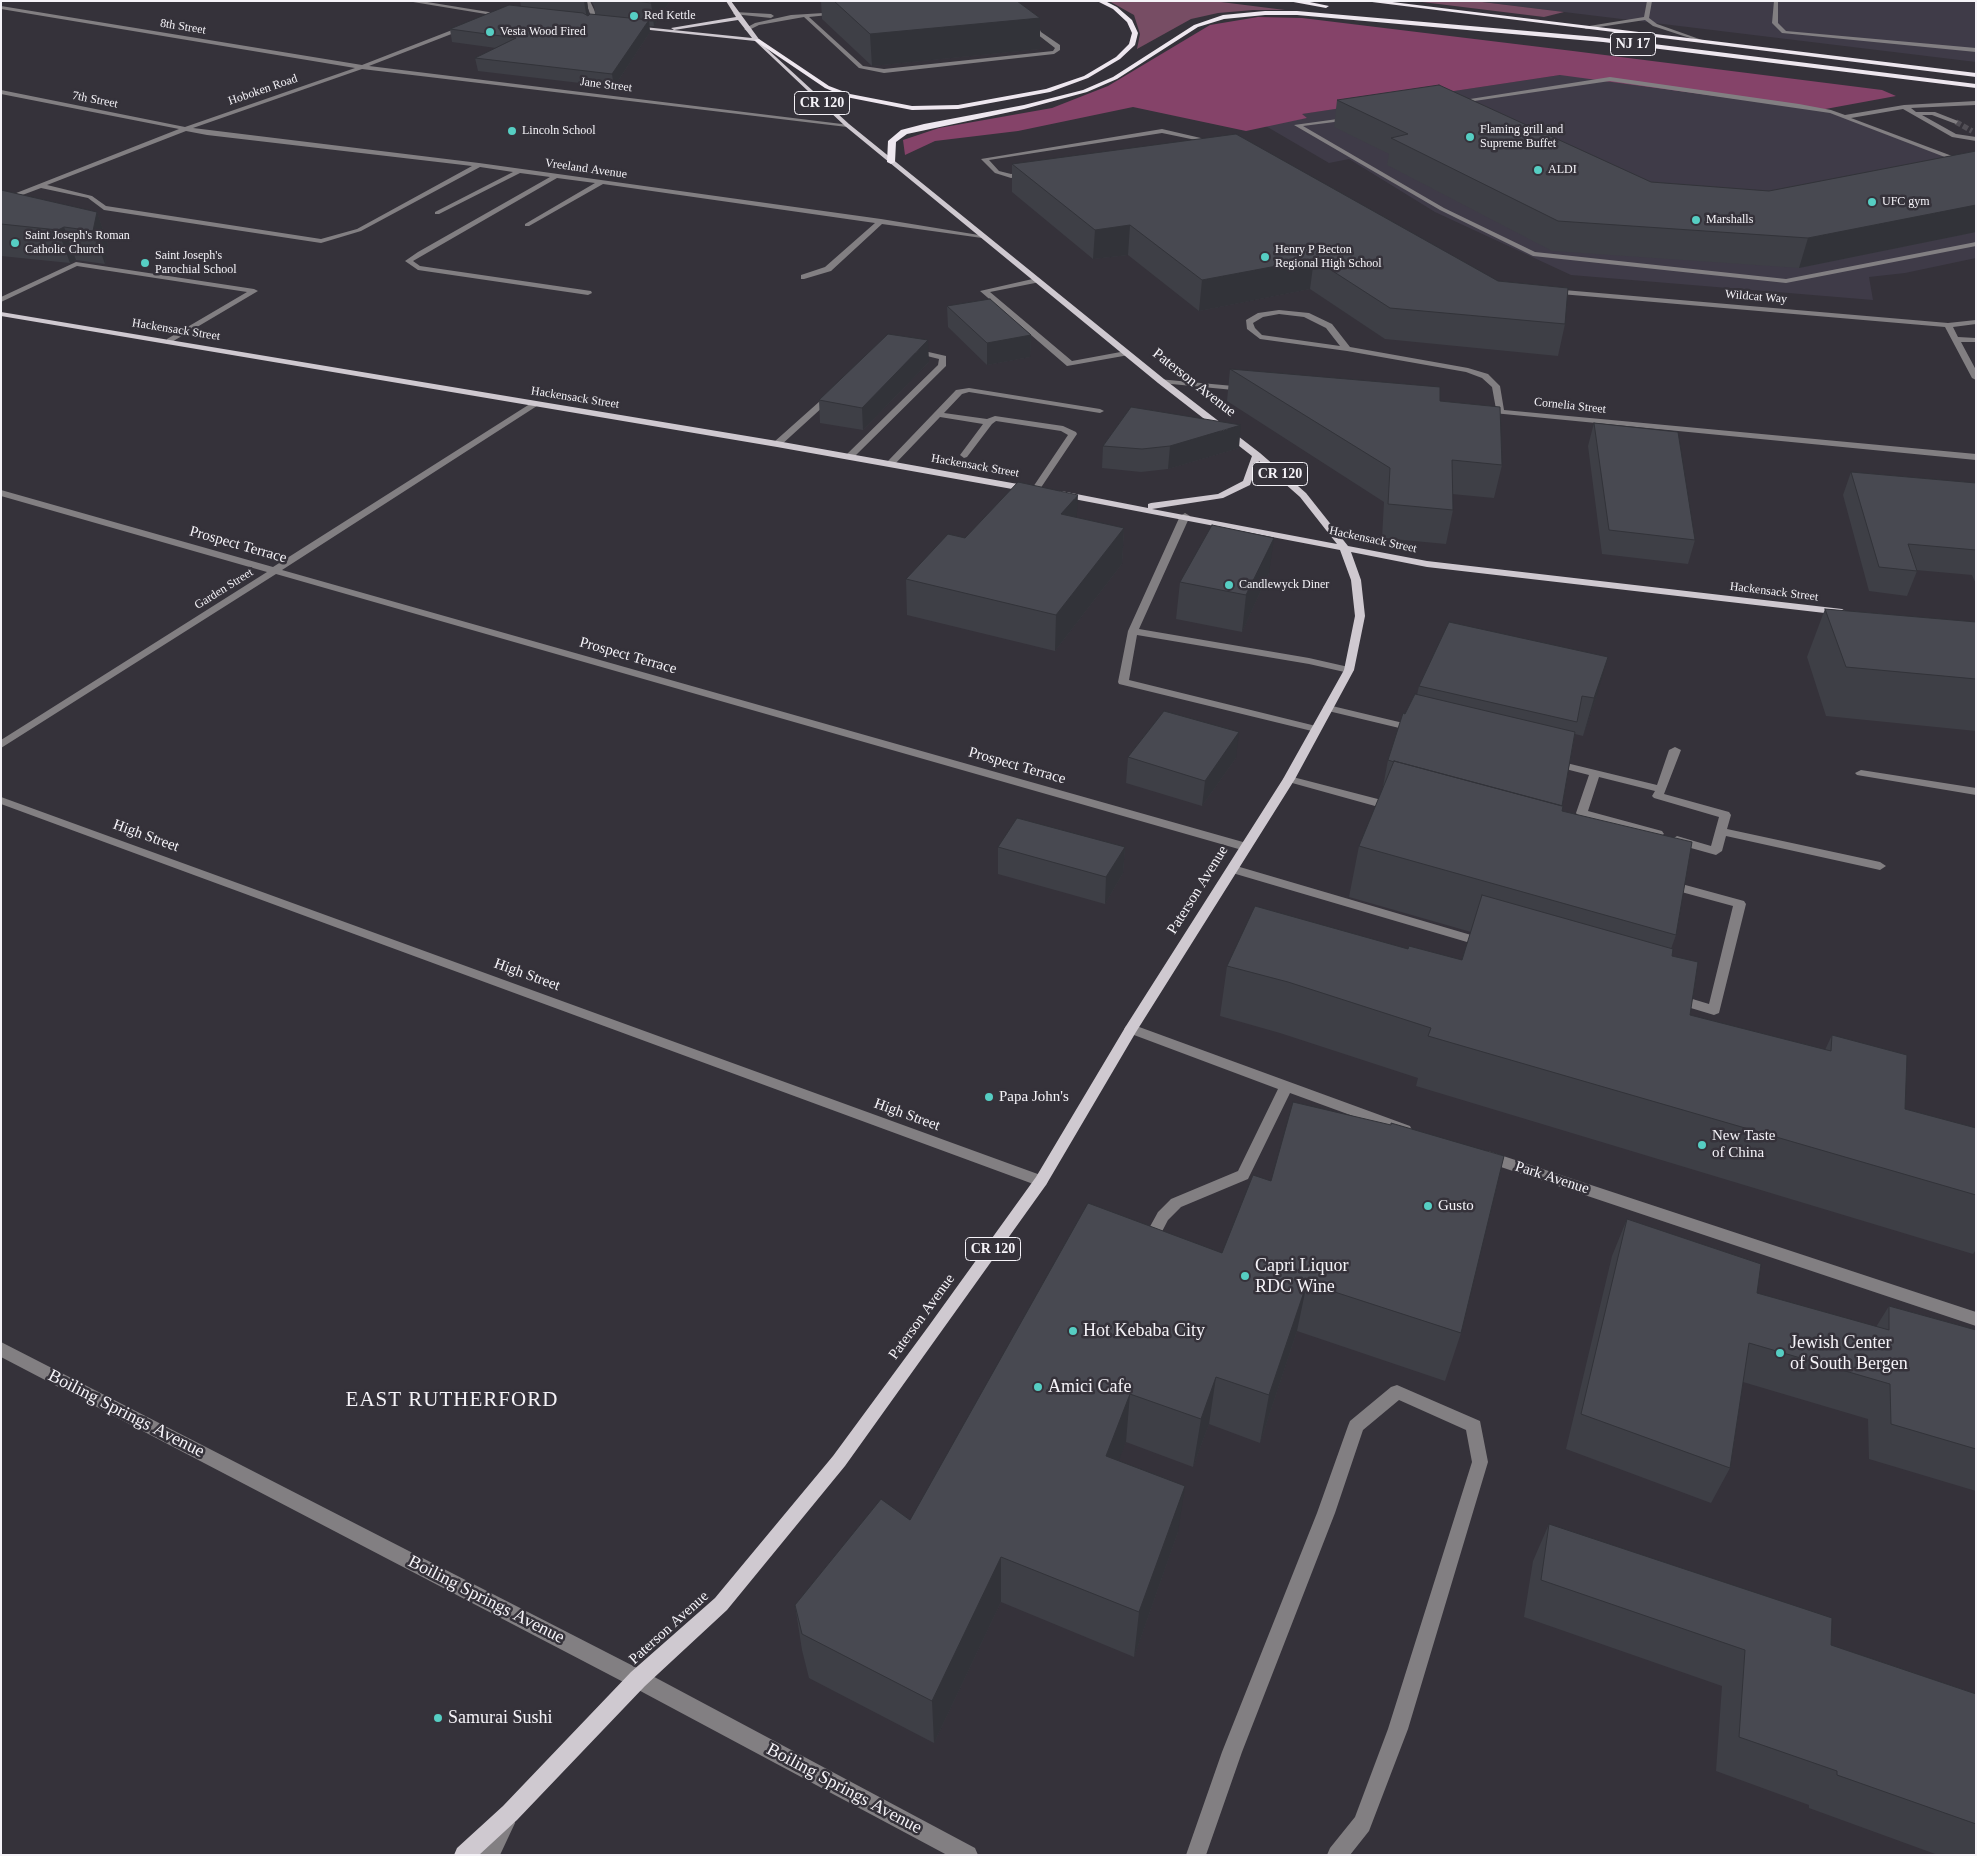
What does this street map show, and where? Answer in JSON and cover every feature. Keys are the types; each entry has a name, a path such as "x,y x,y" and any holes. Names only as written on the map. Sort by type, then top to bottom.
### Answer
{"highway":[{"path":"756,40 828,87 848,96 912,108 958,107 1048,91 1086,77 1118,58 1132,45 1135,33 1130,21 1115,8 1100,1"},
{"path":"1291,1 1330,6"},
{"name":"NJ 17","path":"1367,1 1976,75"},
{"path":"891,162 892,141 904,132 924,126 1024,107 1085,91 1115,78 1196,26 1223,17 1265,12 1297,13 1606,40"},
{"name":"NJ 17","path":"1379,12 1976,86"}],"main road":[{"name":"Paterson Avenue","path":"464,1855 510,1813 638,1679 721,1604 839,1461 1041,1181 1131,1029 1289,779 1349,670 1360,616 1356,580 1344,547 1303,495 1257,455 1126,353 847,125 756,40 728,1"},
{"path":"498,14 507,13"},
{"path":"649,30 737,16"},
{"path":"580,23 597,24"},
{"path":"623,27 756,40"},
{"name":"Hackensack Street","path":"1,314 891,463 1186,516 1427,564 1848,613"},
{"path":"1137,508 1197,501 1225,494 1247,483 1257,455"}],"street":[{"path":"409,1 498,14"},
{"path":"587,1 594,16 589,24"},
{"path":"805,16 861,67 884,70 1054,52 1058,46 1039,33 1032,19 1004,1"},
{"path":"1541,1 1555,1"},
{"path":"1646,18 1650,1"},
{"path":"1776,1 1775,24 1784,32 1976,50"},
{"name":"8th Street","path":"1,7 362,67"},
{"path":"737,16 791,17 845,12"},
{"path":"489,18 498,14"},
{"path":"747,28 791,17"},
{"path":"1586,27 1646,18 1655,25 1700,41"},
{"name":"Hoboken Road","path":"1,201 185,130 362,67 471,25"},
{"name":"Jane Street","path":"362,67 847,125"},
{"path":"1456,111 1449,105 1610,79 1799,106 1843,117 1976,167"},
{"name":"7th Street","path":"1,92 185,130"},
{"path":"1843,117 1904,107 1976,103"},
{"path":"1904,107 1954,136 1976,139"},
{"path":"1913,113 1933,113 1956,122"},
{"path":"1355,117 1297,125 1442,209 1534,254 1786,281 1976,244"},
{"name":"Vreeland Avenue","path":"185,130 479,165 982,236"},
{"path":"1039,172 1010,176 997,172 984,159 1162,131 1227,144"},
{"path":"1202,148 1219,147"},
{"path":"1950,163 1976,159"},
{"path":"42,186 90,197 104,208 321,241 359,230 479,165"},
{"path":"437,214 520,171"},
{"path":"556,176 409,261 418,268 588,293"},
{"path":"527,225 602,182"},
{"path":"804,277 828,269 881,221"},
{"path":"1,300 76,264 254,290 170,341"},
{"path":"1037,280 984,291 1070,364 1126,353"},
{"name":"Wildcat Way","path":"1545,290 1948,325 1976,322"},
{"path":"1347,349 1329,326 1306,314 1279,312 1261,314 1249,322 1251,329 1260,337 1347,349 1468,370 1485,376 1496,386 1500,412"},
{"path":"1948,325 1976,378"},
{"path":"1956,339 1976,340"},
{"path":"850,456 942,366 943,358 903,348"},
{"path":"1161,381 1256,390"},
{"path":"778,444 838,390"},
{"path":"891,463 959,392 969,390 1100,411"},
{"name":"Garden Street","path":"1,745 536,404"},
{"name":"Cornelia Street","path":"1471,409 1976,457"},
{"path":"936,414 989,422"},
{"path":"964,455 989,422 995,418 1064,429 1073,434 1056,460 1044,491"},
{"name":"Prospect Terrace","path":"1,493 1246,847"},
{"path":"1186,516 1133,631 1123,682 1316,729"},
{"path":"1133,631 1309,661 1349,670"},
{"path":"1328,708 1431,733"},
{"path":"1595,772 1582,814 1716,850 1725,814 1658,796 1675,750"},
{"path":"1547,761 1661,789"},
{"path":"1861,773 1976,792"},
{"path":"1289,779 1408,812"},
{"name":"High Street","path":"1,800 1041,1181"},
{"path":"1721,831 1880,866"},
{"path":"1232,869 1497,946"},
{"path":"1655,880 1740,904 1714,1010 1667,996"},
{"path":"1131,1029 1422,1135"},
{"path":"1145,1252 1163,1216 1176,1203 1243,1175 1286,1086"},
{"name":"Park Avenue","path":"1478,1154 1976,1319"},
{"name":"Boiling Springs Avenue","path":"1,1349 638,1679 968,1855"},
{"path":"1196,1855 1232,1752 1326,1513 1356,1426 1397,1392 1474,1426 1480,1462 1398,1729 1362,1824 1337,1855"},
{"path":"489,1855 510,1813"}],"shaded area":[{"path":"1109,1 1213,1 1285,10 1218,13 1191,19 1137,49 1140,34 1134,15"},
{"path":"1414,1 1474,1 1564,12 1544,17"},
{"path":"1474,1 1976,1 1976,62 1564,12"},
{"path":"1258,17 1302,18 1573,51 1882,90 1896,96 1820,110 1560,75 1302,114 1307,118 1246,131 1133,107 1018,131 935,141 905,155 903,140 939,128 1052,108 1108,86 1210,25"},
{"path":"1560,75 1574,75 1831,112 1976,167 1976,258 1905,273 1869,277 1873,300 1571,275 1435,212 1349,159 1329,163 1264,125 1307,118 1301,114"}],"building":[{"path":"635,1 652,1 651,3"},
{"path":"834,1 1017,1 1040,18 870,34"},
{"path":"509,5 583,13 588,16 590,14 649,20 612,74 475,58 516,38 450,29"},
{"path":"1439,85 1651,182 1769,191 1976,151 1976,205 1808,238 1558,221 1391,138 1408,134 1337,100"},
{"name":"Henry P Becton Regional High School","path":"1236,134 1498,281 1568,288 1565,324 1390,308 1314,259 1202,280 1130,225 1095,230 1012,164"},
{"path":"1,190 97,212 93,231 64,227 58,230 1,224"},
{"path":"990,299 1031,335 987,343 947,306"},
{"path":"888,334 928,340 862,408 819,400"},
{"path":"1230,369 1440,387 1440,401 1500,407 1502,465 1452,460 1453,510 1388,504 1390,468"},
{"path":"1131,407 1241,425 1170,446 1142,449 1103,446"},
{"path":"1594,423 1678,432 1695,540 1609,530"},
{"path":"1851,472 1976,483 1976,550 1908,544 1917,571 1879,567"},
{"path":"1018,482 1078,495 1061,514 1124,528 1056,615 906,579 948,534 965,538"},
{"path":"1212,525 1274,538 1246,595 1180,582"},
{"path":"1825,609 1976,622 1976,679 1846,667"},
{"path":"1449,622 1608,657 1594,698 1582,696 1577,722 1419,686"},
{"path":"1415,694 1575,732 1562,806 1388,760 1403,713 1405,714"},
{"path":"1164,711 1239,732 1205,781 1128,757"},
{"path":"1394,761 1563,806 1562,811 1692,842 1676,935 1359,846"},
{"path":"1017,818 1125,847 1106,877 998,847"},
{"path":"1482,895 1673,949 1672,956 1698,962 1690,1015 1831,1051 1832,1035 1907,1055 1905,1109 1976,1128 1976,1195 1428,1036 1431,1028 1288,982 1227,966 1255,906 1408,949 1409,946 1462,960"},
{"path":"1293,1102 1391,1125 1391,1123 1504,1156 1461,1333 1307,1283 1269,1395 1216,1377 1201,1419 1130,1394 1106,1456 1185,1486 1139,1612 1001,1557 932,1701 802,1634 795,1605 881,1499 910,1520 1088,1203 1222,1253 1253,1175 1271,1181"},
{"path":"1627,1219 1761,1264 1757,1293 1889,1330 1889,1306 1976,1330 1976,1449 1891,1424 1890,1384 1749,1343 1730,1468 1581,1414"},
{"path":"1549,1524 1832,1618 1831,1645 1976,1694 1976,1824 1837,1775 1837,1771 1739,1737 1745,1650 1541,1580"}],"tunnel":[{"path":"1956,122 1972,131"}],"place":[{"name":"Red Kettle","path":"634,16"},
{"name":"Vesta Wood Fired","path":"490,32"},
{"name":"Lincoln School","path":"512,131"},
{"name":"Flaming grill and Supreme Buffet","path":"1470,137"},
{"name":"ALDI","path":"1538,170"},
{"name":"UFC gym","path":"1872,202"},
{"name":"Marshalls","path":"1696,220"},
{"name":"Saint Joseph's Roman Catholic Church","path":"15,243"},
{"name":"Henry P Becton Regional High School","path":"1265,257"},
{"name":"Saint Joseph's Parochial School","path":"145,263"},
{"name":"Candlewyck Diner","path":"1229,585"},
{"name":"Papa John's","path":"989,1097"},
{"name":"New Taste of China","path":"1702,1145"},
{"name":"Gusto","path":"1428,1206"},
{"name":"Capri Liquor RDC Wine","path":"1245,1276"},
{"name":"Hot Kebaba City","path":"1073,1331"},
{"name":"Jewish Center of South Bergen","path":"1780,1353"},
{"name":"Amici Cafe","path":"1038,1387"},
{"name":"Samurai Sushi","path":"438,1718"}],"district":[{"name":"EAST RUTHERFORD","path":"452,1400"}]}
